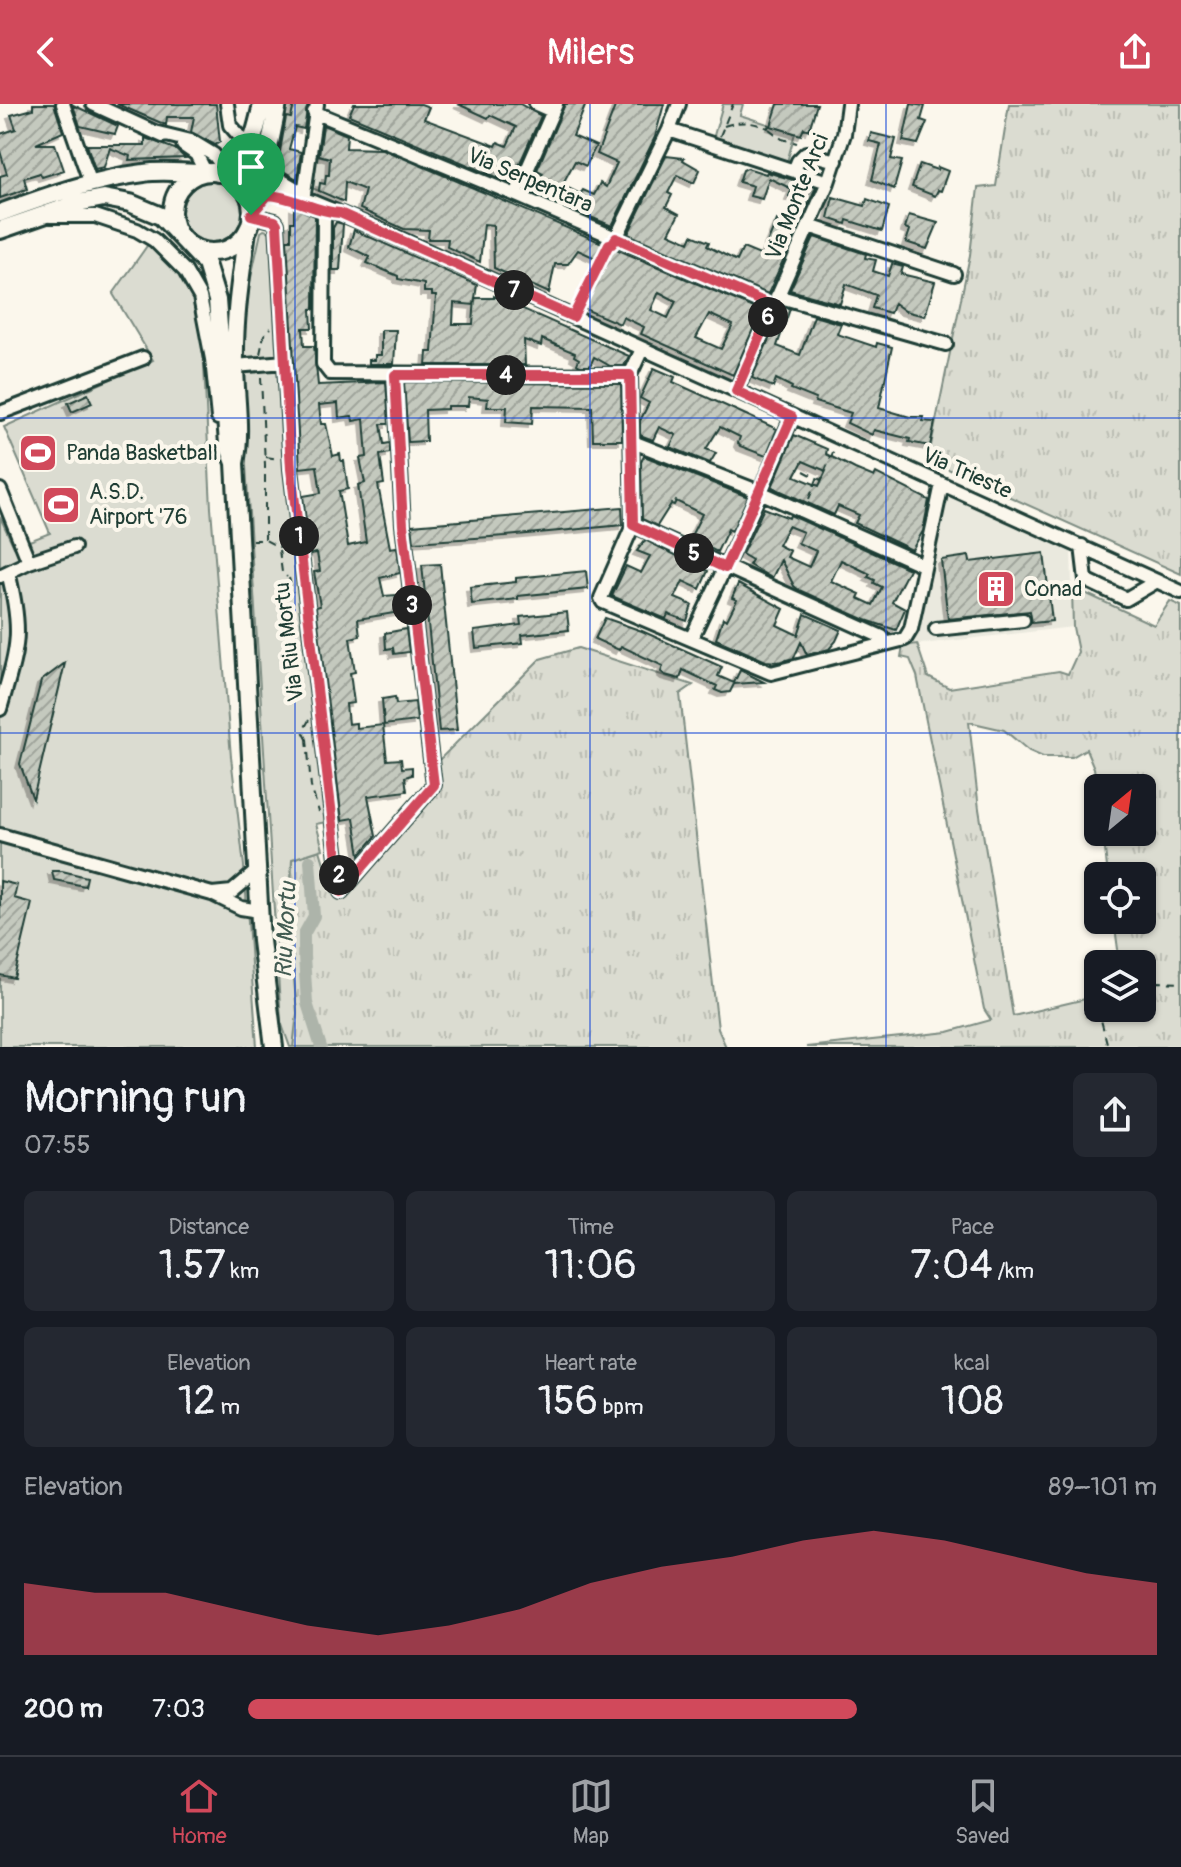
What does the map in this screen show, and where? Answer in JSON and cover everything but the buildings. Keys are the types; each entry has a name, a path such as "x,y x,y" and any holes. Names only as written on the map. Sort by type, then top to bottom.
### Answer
{"main road":[{"path":"184,240 173,223 174,199 185,183 220,174 235,166 250,148 262,104"},
{"name":"Via Riu Mortu","path":"235,463 239,445 236,311 250,220 278,104"},
{"path":"0,213 91,184 147,172 220,174 246,192 250,220 233,246 218,251 202,251 184,240 161,216 130,203 104,198 78,203 0,230"},
{"name":"Via Riu Mortu","path":"184,240 206,264 217,300 227,435 235,463 260,911 274,1047"}],"street":[{"path":"63,104 91,184"},
{"path":"93,104 158,133 196,154 220,174 308,198"},
{"path":"227,104 230,125 250,148"},
{"path":"516,195 554,108 536,104"},
{"path":"616,238 679,104"},
{"name":"Via Monte Arci","path":"736,391 828,182 844,134 848,104"},
{"path":"308,198 315,108"},
{"name":"Via Serpentara","path":"315,108 616,238 775,301 946,344"},
{"path":"669,130 828,182"},
{"path":"158,133 191,141 214,155 220,174"},
{"path":"794,171 806,153 836,161"},
{"path":"268,155 272,175 308,198"},
{"path":"250,220 268,195 324,212 340,213"},
{"name":"Via Trieste","path":"308,198 1181,592"},
{"path":"250,220 270,220 273,206"},
{"path":"324,212 325,368 330,373 630,375"},
{"name":"Via Riu Mortu","path":"40,216 95,216 137,230 170,254 185,271 200,297 212,359 218,418 227,435"},
{"name":"Via Riu Mortu","path":"270,220 277,224 291,469 341,892 434,785 403,525 395,375"},
{"path":"809,226 954,274"},
{"path":"642,349 630,375 633,525 601,598 603,602 771,673 909,636 942,484"},
{"path":"0,413 143,358"},
{"path":"235,366 285,362"},
{"path":"691,639 792,417"},
{"path":"633,442 760,492 923,565"},
{"path":"0,490 29,562"},
{"path":"633,525 882,637 886,644"},
{"path":"1082,546 1086,580 1126,599 1157,581"},
{"path":"0,709 17,655 19,636 17,609 4,574 74,547"},
{"path":"936,629 1023,620"},
{"path":"0,835 212,894 241,908 260,911"},
{"path":"212,894 232,892 259,869"}],"path":[{"path":"717,147 733,104"},
{"path":"724,126 736,121 769,126 782,139 797,143"},
{"path":"573,317 609,244 616,238"},
{"path":"262,361 260,349 264,335 280,325"},
{"path":"261,368 265,540"},
{"path":"804,471 821,480 840,438"},
{"path":"804,511 818,478"},
{"path":"298,529 285,531 279,547 282,572 289,578 304,578"},
{"path":"251,540 265,540 279,547"},
{"path":"1156,983 1181,983"},
{"path":"1102,1022 1108,1047"}],"shaded area":[{"path":"942,484 1071,545 1073,627 903,646"}],"green space":[{"path":"723,104 743,104 740,115 795,133 787,162 713,139"},
{"path":"1009,104 1181,104 1181,574 928,460 970,255 978,188 996,186"},
{"path":"316,155 330,158 330,163 340,163 325,184 320,184 319,191 312,188"},
{"path":"212,182 223,184 233,191 240,201 240,223 233,233 223,240 212,242 201,240 191,233 184,223 182,212 184,201 191,191 201,184"},
{"path":"264,230 271,232 272,236 326,822 316,824 323,849 292,859 289,925 297,1013 293,1047 290,1047 281,1022 244,434 243,343 249,287"},
{"path":"149,243 176,270 193,298 203,345 211,508 231,757 244,866 257,1047 0,1047 0,517 14,547 50,533 4,427 153,360 113,294"},
{"path":"1072,587 1154,625 1170,601 1181,606 1181,1047 806,1047 948,1032 991,1020 984,1009 917,676 910,659 901,657 903,646 917,644 928,677 949,688 1059,671 1068,674 1078,652 1073,627","holes":["969,722 1004,730 1029,751 1043,757 1072,757 1086,749 1095,774 1156,774 1156,846 1105,846 1106,862 1156,862 1156,934 1116,934 1118,950 1156,950 1156,1022 1084,1022 1084,999 1013,1016 979,809"]},
{"path":"578,648 693,685 680,694 718,1029 726,1047 293,1047 297,1013 289,925 292,859 320,850 333,893 342,897 438,789 435,764 540,659"}],"waterway":[{"name":"Riu Mortu","path":"310,861 314,916 304,934 304,956 307,1003 321,1047"}],"place":[{"name":"Panda Basketball","path":"38,453"},
{"name":"A.S.D. Airport '76","path":"61,505"},
{"name":"Conad","path":"996,589"}],"route":[{"path":"268,195 324,212 340,213 573,317 609,244 616,238 773,306 736,391 792,417 725,568 633,525 630,375 395,375 403,525 434,785 341,892 291,469 277,224 251,215 268,195"}]}
